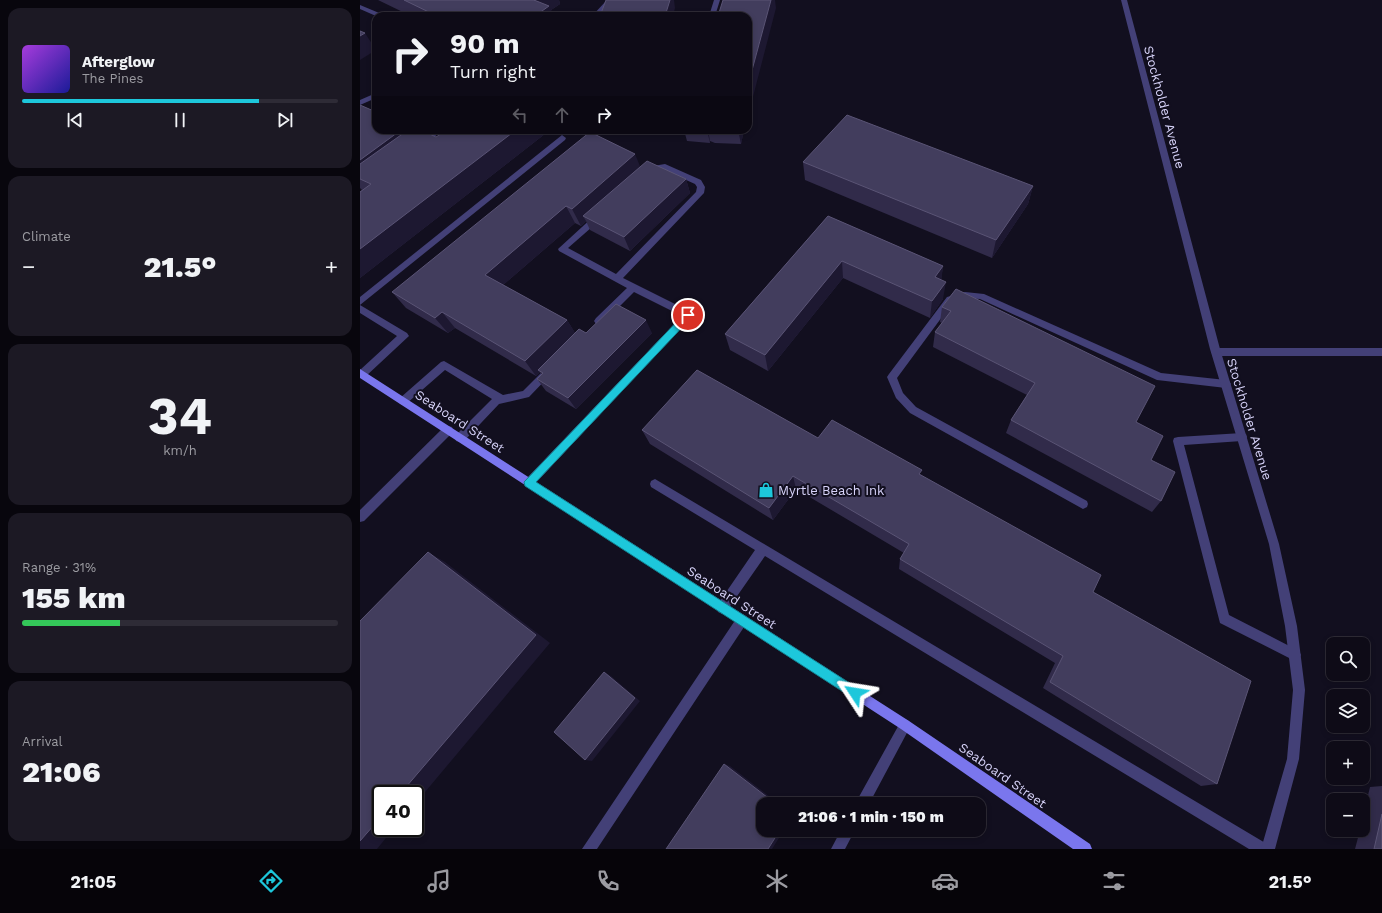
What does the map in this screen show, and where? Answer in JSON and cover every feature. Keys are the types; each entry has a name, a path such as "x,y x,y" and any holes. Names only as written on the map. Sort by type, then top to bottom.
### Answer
{"street":[{"path":"598,12 605,4 611,0"},
{"path":"713,12 717,0"},
{"name":"Stockholder Avenue","path":"1124,0 1216,352 1274,544 1291,626 1299,690 1293,759 1268,849"},
{"path":"360,7 372,12"},
{"path":"362,105 372,98"},
{"path":"415,148 424,137 430,134"},
{"path":"360,302 562,138"},
{"path":"616,278 700,193 701,187 698,182 665,167 656,168 649,171 643,177"},
{"path":"529,482 688,315 562,249 602,213"},
{"path":"593,326 633,287"},
{"path":"1083,504 913,410 899,395 892,376 950,299 965,295 981,296 1160,377 1226,384"},
{"path":"360,309 404,336 361,373"},
{"path":"1216,352 1382,352"},
{"path":"403,401 444,365 499,398 460,438"},
{"path":"496,401 526,394 554,366"},
{"name":"Seaboard Street","path":"361,373 905,726 1085,849"},
{"path":"360,517 448,430"},
{"path":"1242,437 1178,441 1224,620 1294,655"},
{"path":"655,484 1262,849"},
{"path":"722,608 763,549"},
{"path":"589,849 742,620"},
{"path":"866,797 905,726"},
{"path":"838,849 844,837"}],"building":[{"path":"404,0 534,0 549,6 541,12 429,12"},
{"path":"606,0 670,0 666,12 602,12"},
{"path":"723,0 771,0 752,70 752,12 719,12"},
{"path":"360,31 365,33 360,36"},
{"path":"360,105 372,110 372,134 396,134 360,160"},
{"path":"847,115 1033,186 996,240 803,162"},
{"path":"402,134 430,134 436,137 441,134 511,134 360,249 360,192 371,184 360,179 360,164"},
{"path":"588,134 594,134 635,154 572,209 566,206 485,275 567,320 525,361 442,312 435,318 392,292"},
{"path":"647,161 686,179 624,237 583,216"},
{"path":"828,216 943,266 935,277 946,282 932,301 842,261 765,355 725,334"},
{"path":"956,289 1155,386 1136,422 1163,436 1151,460 1175,472 1161,501 1011,420 1035,383 935,332 951,311 942,307"},
{"path":"616,304 646,320 568,398 537,379 543,373 538,370 579,329 586,333"},
{"path":"697,370 818,438 832,420 922,470 919,474 1101,575 1093,592 1251,681 1217,784 1050,682 1063,656 900,559 909,544 793,476 769,508 642,430"},
{"path":"428,552 536,635 408,785 372,785 372,827 360,841 360,621"},
{"path":"604,672 635,698 585,760 554,732"},
{"path":"724,764 767,797 756,797 756,837 776,837 768,849 666,849"},
{"path":"1382,814 1382,849 1374,849"}],"place":[{"name":"Myrtle Beach Ink","path":"766,490"}],"route":[{"path":"688,315 529,482 855,693"}]}
